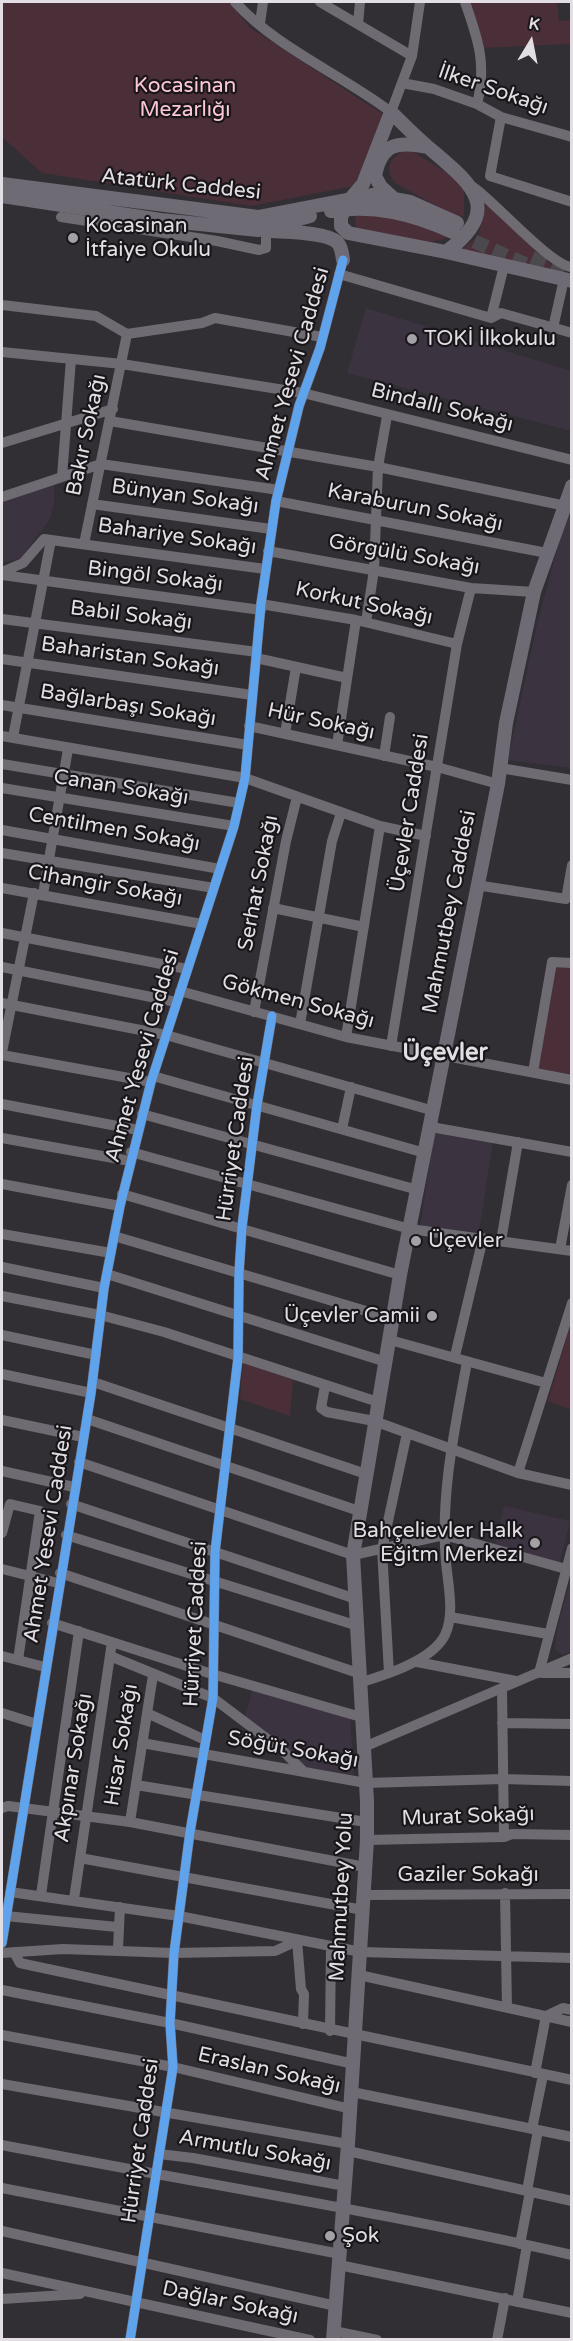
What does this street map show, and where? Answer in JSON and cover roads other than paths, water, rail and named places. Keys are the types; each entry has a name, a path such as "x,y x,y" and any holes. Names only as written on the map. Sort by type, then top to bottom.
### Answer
{"main road":[{"path":"446,252 470,233 475,222 478,210 473,188 391,112 363,184 341,216 341,226 348,233 446,252 568,280"},
{"path":"350,203 400,212 455,228 393,198 381,187 375,176 383,153 393,146 428,147"},
{"name":"Atatürk Caddesi","path":"2,184 267,223"},
{"path":"2,196 160,220 267,223 292,220 372,195 393,198"},
{"path":"267,223 325,237 336,242 342,250 343,260"},
{"path":"343,260 347,250 356,242 371,237"},
{"name":"Mahmutbey Caddesi","path":"369,1458 400,1275 426,1153 476,885 498,784 506,723 534,592 572,486"},
{"name":"Mahmutbey Yolu","path":"334,2335 354,2064 367,1840 353,1555 369,1458"}],"street":[{"path":"235,2 277,38 355,86 391,112 412,56 420,2"},
{"path":"260,23 263,2"},
{"path":"320,2 412,56"},
{"path":"357,24 360,2"},
{"path":"465,2 482,56 483,80 477,104"},
{"name":"İlker Sokağı","path":"402,83 434,89 477,104 501,117 572,137"},
{"path":"473,188 482,184 490,176 501,117"},
{"path":"490,176 572,202"},
{"path":"473,188 488,198 542,249 566,267 572,267"},
{"path":"61,217 217,241 259,250 266,248 267,223"},
{"name":"Ahmet Yesevi Caddesi","path":"2,1943 66,1534 92,1387 104,1287 121,1200 130,1157 152,1079 234,826 245,778 261,607 277,495 303,393 322,337 343,260"},
{"path":"491,318 504,266"},
{"path":"339,274 491,318 501,313 572,333"},
{"path":"553,328 568,280"},
{"path":"2,305 96,316 127,334 202,323 215,318 322,337"},
{"name":"Bakır Sokağı","path":"84,544 127,334"},
{"name":"Bindallı Sokağı","path":"2,352 122,364 303,393 387,416 572,460"},
{"path":"62,477 71,359"},
{"path":"2,443 113,409"},
{"path":"337,745 347,678 374,570 378,467 387,416"},
{"path":"110,421 378,467 566,506"},
{"path":"2,497 101,464"},
{"name":"Karaburun Sokağı","path":"101,464 277,495 375,519 547,553"},
{"name":"Bünyan Sokağı","path":"92,504 271,529"},
{"path":"2,573 23,563 44,539 51,540 18,707 7,736 68,749 245,778 380,826 426,836"},
{"name":"Bahariye Sokağı","path":"51,540 266,569"},
{"name":"Görgülü Sokağı","path":"268,551 471,588 534,592"},
{"name":"Bingöl Sokağı","path":"2,573 44,582 261,607"},
{"name":"Üçevler Caddesi","path":"391,1046 458,644 471,588"},
{"name":"Korkut Sokağı","path":"261,607 361,621 458,644"},
{"name":"Babil Sokağı","path":"2,619 256,655 296,667 347,678"},
{"name":"Baharistan Sokağı","path":"2,659 252,695"},
{"path":"285,734 296,667"},
{"name":"Bağlarbaşı Sokağı","path":"2,705 248,746"},
{"name":"Hür Sokağı","path":"384,756 390,717"},
{"name":"Hür Sokağı","path":"249,726 437,767 498,784"},
{"path":"68,749 47,860 26,937 2,1053 152,1079 256,1105 426,1153"},
{"path":"2,764 239,804"},
{"path":"500,768 572,780"},
{"name":"Canan Sokağı","path":"2,788 234,826"},
{"name":"Serhat Sokağı","path":"254,1012 285,840 297,797"},
{"path":"300,1024 332,841 341,813"},
{"path":"346,1036 380,826"},
{"name":"Centilmen Sokağı","path":"2,830 220,869"},
{"path":"2,853 214,888"},
{"path":"476,885 566,898 572,865"},
{"name":"Cihangir Sokağı","path":"2,888 202,924"},
{"path":"273,908 364,927"},
{"path":"2,933 187,969"},
{"path":"533,1072 552,962 572,963"},
{"name":"Gökmen Sokağı","path":"2,968 178,996 391,1046 443,1053 572,1080"},
{"path":"2,1003 166,1035 434,1111"},
{"name":"Hürriyet Caddesi","path":"130,2340 173,2067 170,2023 174,1953 190,1832 213,1698 212,1624 215,1552 222,1509 238,1358 238,1273 256,1105 272,1017"},
{"path":"342,1129 351,1087"},
{"path":"2,1104 138,1130"},
{"path":"142,1114 418,1190"},
{"path":"431,1126 572,1152"},
{"path":"2,1138 130,1157 247,1184 410,1229 566,1250 572,1185"},
{"path":"501,1241 518,1142"},
{"path":"2,1184 121,1200 242,1227 400,1275"},
{"path":"2,1234 111,1253"},
{"path":"114,1236 393,1319"},
{"path":"455,1356 483,1238"},
{"path":"2,1267 104,1287"},
{"path":"107,1274 386,1362"},
{"path":"2,1296 100,1315 164,1332 378,1402"},
{"path":"518,1473 572,1303"},
{"path":"2,1335 96,1355"},
{"path":"390,1340 455,1356 467,1362 546,1383"},
{"path":"2,1569 31,1576 59,1578 212,1624 359,1678 389,1673 417,1662 445,1636 450,1617 444,1535 451,1450 467,1362"},
{"path":"2,1374 92,1387 231,1428 366,1474"},
{"path":"325,1386 321,1408 327,1412 374,1421 518,1473 572,1485"},
{"path":"87,1419 359,1512"},
{"path":"2,1420 83,1437"},
{"path":"389,1673 382,1549 407,1433"},
{"path":"79,1462 353,1555 444,1535 566,1569"},
{"path":"2,1471 74,1487"},
{"path":"2,1533 10,1504 40,1511 18,1660"},
{"path":"71,1504 354,1598"},
{"path":"66,1534 355,1625"},
{"path":"539,1673 572,1548"},
{"path":"450,1617 548,1634"},
{"path":"52,1623 212,1674 361,1717"},
{"path":"40,1895 79,1632"},
{"name":"Akpınar Sokağı","path":"74,1899 112,1642"},
{"path":"110,1656 213,1698 282,1750 304,1772"},
{"path":"364,1747 572,1658"},
{"path":"3,1660 18,1660 45,1667"},
{"path":"417,1662 517,1682"},
{"path":"539,1673 572,1673"},
{"name":"Hisar Sokağı","path":"130,1822 153,1675"},
{"path":"502,1688 504,1837"},
{"path":"2,1713 37,1724"},
{"path":"147,1713 205,1740"},
{"path":"502,1723 572,1724"},
{"name":"Söğüt Sokağı","path":"142,1743 366,1783 503,1779 572,1781"},
{"path":"136,1785 366,1822"},
{"path":"2,1808 8,1806 130,1822 365,1867"},
{"name":"Murat Sokağı","path":"367,1840 504,1837 512,1834 572,1835"},
{"path":"80,1858 185,1875 363,1910"},
{"path":"10,1892 74,1899 179,1916 361,1952 572,1958"},
{"path":"505,1893 508,1956 507,2008"},
{"name":"Gaziler Sokağı","path":"364,1895 572,1894"},
{"path":"118,1949 117,1927 120,1907"},
{"path":"6,1916 117,1927"},
{"path":"2,1953 118,1949 174,1953 275,1951 297,1941"},
{"path":"297,1941 301,1989 304,1994 303,2024"},
{"path":"330,2031 332,1947"},
{"path":"14,1952 20,1963 330,2031 572,2080"},
{"path":"359,1975 572,2022"},
{"path":"2,1990 170,2023 354,2064"},
{"path":"546,2016 563,2008 572,2010"},
{"path":"517,2302 546,2016"},
{"name":"Eraslan Sokağı","path":"2,2035 173,2067 351,2109"},
{"path":"2,2084 348,2147 572,2201"},
{"path":"352,2092 572,2137"},
{"path":"2,2145 155,2175 343,2207 572,2255"},
{"name":"Armutlu Sokağı","path":"159,2154 193,2157 345,2186"},
{"path":"2,2188 149,2215 572,2313"},
{"path":"2,2231 336,2306"},
{"name":"Dağlar Sokağı","path":"2,2273 310,2340"},
{"path":"2,2299 93,2294"},
{"path":"497,2340 505,2298"},
{"path":"334,2335 376,2340"}],"tunnel":[{"path":"455,233 539,270"},
{"path":"532,258 572,275"}],"place":[{"name":"Kocasinan İtfaiye Okulu","path":"73,238"},
{"name":"TOKİ İlkokulu","path":"412,339"},
{"name":"Üçevler","path":"416,1241"},
{"name":"Üçevler Camii","path":"432,1316"},
{"name":"Bahçelievler Halk Eğitm Merkezi","path":"535,1543"},
{"name":"Şok","path":"330,2236"}],"district":[{"name":"Üçevler","path":"445,1054"}],"park label":[{"name":"Kocasinan Mezarlığı","path":"185,98"}]}
